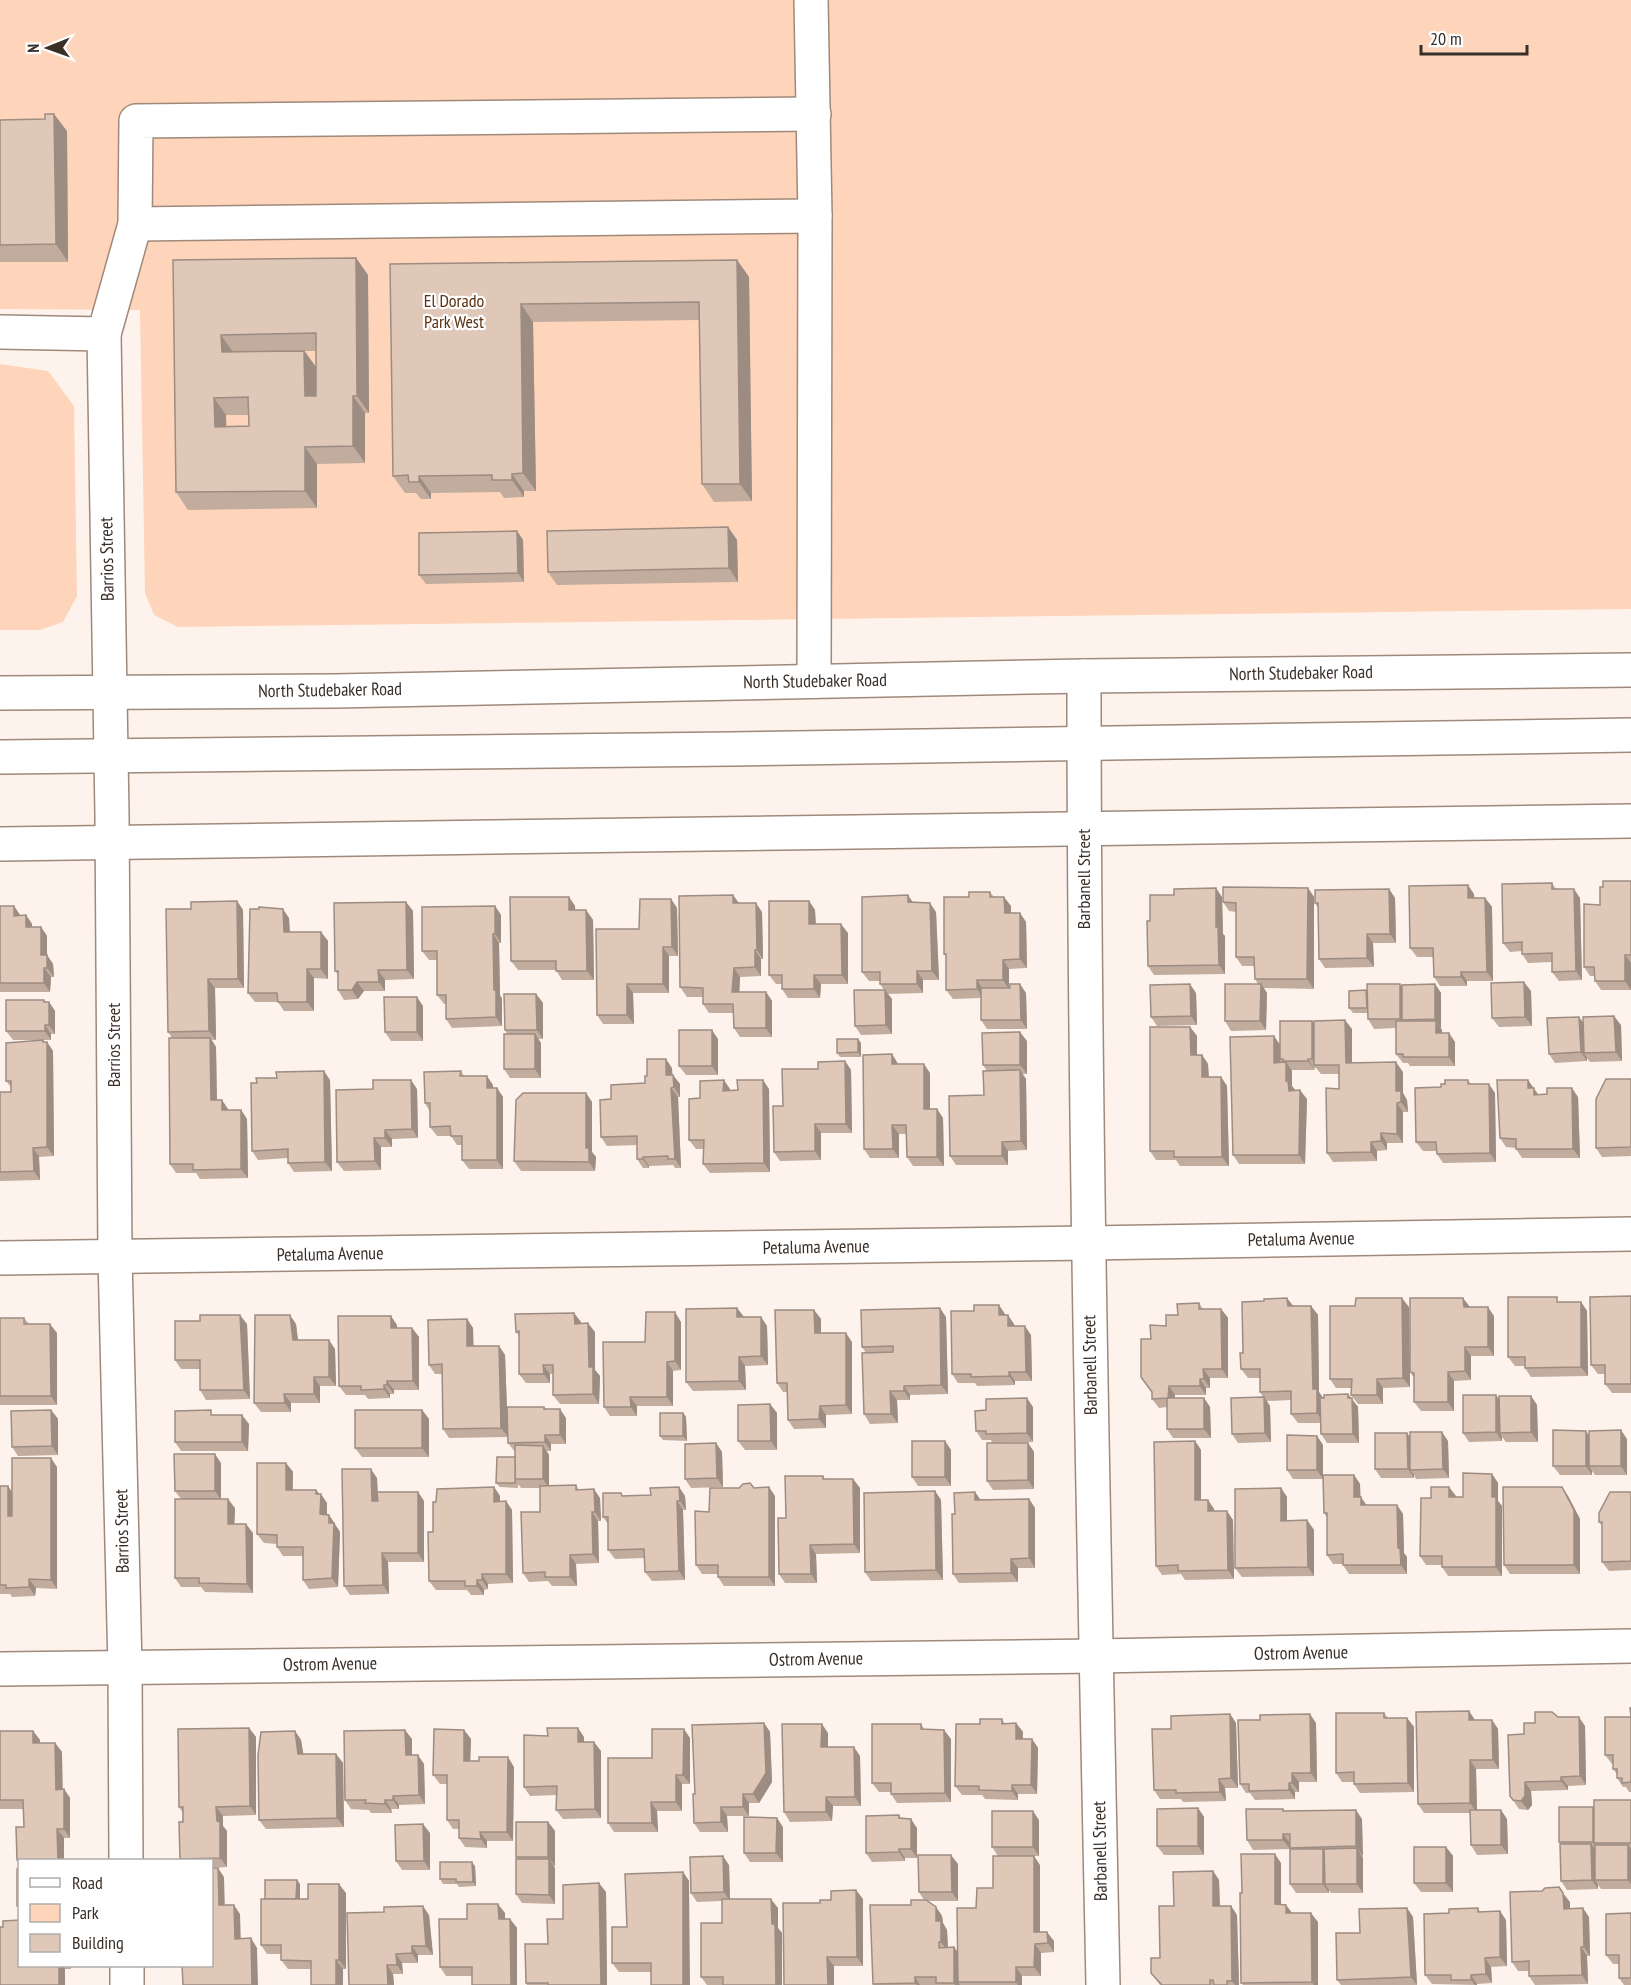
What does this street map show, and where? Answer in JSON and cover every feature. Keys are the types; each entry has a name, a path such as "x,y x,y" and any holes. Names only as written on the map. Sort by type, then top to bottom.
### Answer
{"street":[{"path":"811,0 815,216 814,681"},
{"name":"Barrios Street","path":"126,1859 125,1668 115,1257 111,757 104,334 135,224 136,122 814,114"},
{"path":"135,224 815,216"},
{"path":"0,332 104,334"},
{"name":"North Studebaker Road","path":"0,693 335,691 1084,676 1631,670"},
{"name":"Barbanell Street","path":"1084,676 1083,828 1088,1243 1103,1985"},
{"path":"0,757 1631,735"},
{"path":"0,844 1631,821"},
{"name":"Petaluma Avenue","path":"0,1258 1631,1234"},
{"name":"Ostrom Avenue","path":"0,1669 1096,1656 1631,1646"},
{"path":"127,1967 127,1985"}],"green space":[{"name":"El Dorado Park West","path":"0,0 1631,0 1631,609 178,627 154,615 145,593 140,310 0,309"},
{"path":"0,364 48,371 74,406 77,596 63,622 40,630 0,630"}],"building":[{"path":"45,114 54,114 56,244 0,245 0,120 45,119"},
{"path":"356,258 357,396 353,396 353,446 305,447 305,491 176,492 173,260","holes":["316,333 316,396 305,396 304,351 222,352 221,335","248,397 249,426 215,427 214,398"]},
{"path":"737,260 740,484 702,484 699,302 521,304 523,473 512,474 512,480 492,480 492,475 419,476 419,482 409,482 408,475 393,476 390,264"},
{"path":"728,527 729,568 548,572 547,531"},
{"path":"517,531 518,573 419,575 419,533"},
{"path":"1603,881 1631,881 1631,955 1625,955 1625,981 1595,981 1594,967 1584,967 1584,904 1600,905 1600,887 1603,887"},
{"path":"1552,883 1552,889 1574,889 1576,971 1552,972 1552,953 1522,954 1522,942 1503,943 1502,884"},
{"path":"1468,885 1468,898 1485,898 1487,972 1461,972 1461,977 1434,977 1433,948 1410,948 1409,886"},
{"path":"1223,887 1308,888 1307,979 1255,979 1254,957 1236,957 1236,903 1223,902"},
{"path":"1216,888 1219,965 1148,966 1147,921 1150,921 1150,895 1174,895 1174,889"},
{"path":"1389,889 1390,934 1367,934 1367,958 1319,959 1318,903 1315,903 1315,890"},
{"path":"969,892 990,892 990,897 1004,897 1005,913 1020,913 1020,959 1003,960 1003,980 977,980 977,989 946,990 944,897 969,897"},
{"path":"733,895 733,903 756,903 757,950 755,950 755,967 734,968 732,992 766,992 766,1028 734,1028 733,1004 703,1004 703,988 680,987 679,896"},
{"path":"908,895 908,902 930,903 932,971 917,971 917,984 880,984 880,972 862,972 862,897"},
{"path":"510,897 569,897 569,910 586,910 587,971 556,971 556,961 511,961"},
{"path":"640,899 671,899 672,947 663,947 663,984 627,984 627,1015 597,1015 596,929 639,929"},
{"path":"237,901 238,979 208,979 209,1031 168,1032 166,909 191,909 191,902"},
{"path":"769,901 809,901 809,924 841,924 842,975 814,975 814,989 782,989 782,975 769,975"},
{"path":"406,902 407,970 378,970 379,982 357,982 352,990 338,990 338,971 335,971 334,903"},
{"path":"0,906 14,906 14,916 26,915 26,927 41,927 41,955 47,955 44,983 0,983"},
{"path":"495,906 495,934 493,934 496,1017 446,1019 446,995 437,995 437,951 422,951 422,907"},
{"path":"259,907 283,909 284,932 321,932 321,969 307,969 307,1002 278,1002 277,993 248,993 250,909 259,909"},
{"path":"1524,982 1525,1017 1492,1018 1491,983"},
{"path":"1010,984 1020,984 1021,1020 981,1020 981,988 1010,988"},
{"path":"1190,984 1191,1016 1151,1017 1150,985"},
{"path":"1225,984 1261,984 1260,1021 1225,1021"},
{"path":"1367,984 1400,984 1400,1019 1368,1019"},
{"path":"1435,984 1435,1019 1402,1020 1402,985"},
{"path":"854,990 885,990 886,1025 855,1026"},
{"path":"1366,990 1367,1008 1349,1008 1349,991"},
{"path":"504,994 536,994 537,1030 505,1030"},
{"path":"384,997 417,997 417,1032 385,1032"},
{"path":"6,1000 49,1002 49,1025 45,1025 45,1031 6,1031"},
{"path":"1614,1016 1616,1052 1584,1053 1583,1017"},
{"path":"1579,1017 1581,1052 1549,1054 1547,1018"},
{"path":"1345,1020 1346,1063 1396,1062 1396,1091 1401,1091 1401,1102 1397,1103 1397,1134 1381,1133 1381,1141 1371,1142 1371,1152 1327,1153 1326,1088 1339,1089 1339,1065 1314,1065 1314,1021"},
{"path":"1280,1021 1312,1021 1312,1059 1283,1061 1280,1059"},
{"path":"1396,1021 1436,1021 1436,1033 1449,1033 1449,1057 1403,1057 1403,1054 1396,1054"},
{"path":"1150,1027 1190,1027 1191,1055 1202,1055 1202,1077 1221,1077 1222,1157 1174,1157 1174,1151 1150,1151"},
{"path":"679,1030 712,1030 712,1066 679,1066"},
{"path":"1020,1032 1020,1065 983,1065 982,1033"},
{"path":"504,1034 535,1034 535,1069 504,1069"},
{"path":"1274,1036 1274,1063 1286,1062 1286,1081 1288,1081 1289,1091 1300,1090 1299,1155 1233,1155 1230,1037"},
{"path":"169,1038 210,1038 211,1100 222,1100 222,1110 241,1110 241,1169 193,1170 193,1164 170,1164"},
{"path":"837,1039 858,1039 858,1052 837,1053"},
{"path":"43,1040 47,1042 47,1147 33,1148 34,1171 0,1172 0,1092 11,1092 11,1081 6,1081 6,1043"},
{"path":"892,1054 892,1064 924,1064 924,1109 937,1109 937,1157 907,1157 906,1125 892,1125 893,1149 864,1149 863,1055"},
{"path":"647,1059 666,1059 666,1075 673,1075 674,1087 671,1088 675,1159 668,1159 668,1156 637,1159 637,1136 601,1137 600,1100 611,1099 611,1085 645,1083"},
{"path":"845,1061 846,1124 815,1124 815,1151 774,1152 773,1106 783,1106 782,1069 818,1069 818,1062"},
{"path":"1020,1070 1021,1141 1002,1142 1002,1156 950,1156 949,1096 984,1095 983,1071"},
{"path":"324,1071 325,1162 288,1163 288,1149 252,1151 251,1083 257,1083 256,1078 277,1078 276,1072"},
{"path":"461,1071 460,1076 487,1076 487,1088 497,1088 497,1160 462,1160 462,1136 451,1136 450,1126 430,1127 430,1103 425,1103 424,1072"},
{"path":"1606,1079 1631,1079 1631,1147 1596,1148 1596,1099"},
{"path":"373,1080 411,1080 412,1129 385,1130 385,1138 374,1138 375,1161 337,1162 336,1090 373,1089"},
{"path":"724,1080 723,1091 738,1090 737,1080 763,1080 764,1163 703,1164 704,1140 689,1140 689,1099 700,1098 700,1081"},
{"path":"1445,1080 1468,1080 1468,1084 1489,1084 1490,1153 1437,1154 1436,1142 1416,1142 1415,1088 1441,1087 1441,1084 1445,1084"},
{"path":"1497,1080 1528,1080 1528,1088 1534,1088 1534,1095 1547,1094 1547,1088 1572,1088 1573,1149 1516,1149 1516,1139 1500,1138"},
{"path":"523,1093 586,1093 586,1148 589,1148 589,1162 514,1161 516,1100"},
{"path":"1631,1296 1631,1384 1605,1384 1605,1365 1591,1365 1590,1297"},
{"path":"1508,1297 1557,1297 1557,1302 1581,1302 1581,1367 1525,1368 1525,1357 1508,1357"},
{"path":"1287,1298 1288,1306 1311,1306 1313,1389 1317,1389 1317,1413 1291,1414 1291,1391 1260,1392 1260,1369 1241,1369 1242,1302"},
{"path":"1356,1298 1402,1298 1403,1378 1377,1379 1377,1395 1351,1395 1352,1379 1330,1379 1330,1306 1355,1306"},
{"path":"1410,1298 1463,1298 1464,1307 1488,1307 1488,1347 1465,1347 1465,1371 1448,1372 1448,1402 1414,1402 1414,1373 1410,1372"},
{"path":"1199,1303 1199,1309 1221,1309 1222,1369 1203,1369 1204,1379 1200,1379 1200,1386 1169,1386 1168,1398 1204,1398 1204,1429 1167,1429 1167,1398 1152,1399 1152,1392 1141,1377 1141,1339 1151,1339 1150,1325 1166,1326 1166,1315 1178,1315 1177,1304"},
{"path":"974,1305 999,1305 999,1315 1008,1315 1008,1326 1025,1326 1026,1372 1009,1372 1009,1376 971,1377 971,1374 952,1374 951,1311 974,1311"},
{"path":"737,1308 737,1317 761,1317 761,1356 739,1357 739,1381 686,1382 686,1309"},
{"path":"940,1308 941,1385 904,1386 904,1391 890,1391 891,1414 864,1414 862,1353 893,1352 893,1346 862,1347 861,1310"},
{"path":"775,1310 814,1310 815,1333 846,1333 846,1405 820,1406 819,1419 788,1420 787,1383 777,1383"},
{"path":"646,1312 675,1312 675,1361 667,1362 667,1397 630,1397 631,1407 604,1407 603,1342 645,1342"},
{"path":"574,1313 575,1324 588,1323 589,1367 593,1367 593,1394 553,1395 553,1365 543,1365 544,1374 519,1374 519,1331 516,1332 515,1314"},
{"path":"200,1315 240,1315 244,1390 200,1390 200,1360 175,1360 175,1321 200,1321"},
{"path":"255,1315 290,1315 293,1340 329,1340 329,1377 314,1377 314,1394 284,1394 285,1403 254,1403"},
{"path":"338,1316 391,1316 391,1328 412,1328 413,1381 387,1381 384,1389 361,1390 361,1386 339,1386"},
{"path":"0,1318 24,1318 24,1324 50,1324 51,1396 0,1396"},
{"path":"467,1319 467,1346 499,1346 501,1428 443,1429 442,1364 429,1365 428,1320"},
{"path":"1348,1394 1348,1398 1352,1398 1353,1434 1321,1434 1320,1398 1324,1398 1324,1395"},
{"path":"1463,1395 1496,1395 1496,1432 1463,1433"},
{"path":"1499,1396 1531,1396 1531,1432 1500,1433"},
{"path":"1264,1397 1265,1433 1232,1434 1231,1398"},
{"path":"1027,1398 1027,1433 986,1434 986,1431 976,1431 975,1411 986,1410 986,1399"},
{"path":"770,1404 771,1441 738,1441 738,1405"},
{"path":"507,1407 560,1409 560,1435 545,1435 545,1442 508,1443"},
{"path":"51,1410 52,1446 12,1447 11,1411"},
{"path":"211,1410 211,1415 242,1415 242,1442 175,1442 175,1411"},
{"path":"355,1410 422,1410 422,1448 355,1448"},
{"path":"660,1413 683,1413 683,1436 660,1436"},
{"path":"1553,1430 1586,1431 1586,1466 1553,1466"},
{"path":"1621,1430 1621,1466 1589,1466 1589,1431"},
{"path":"1410,1432 1442,1432 1443,1469 1410,1470"},
{"path":"1375,1433 1407,1433 1408,1469 1375,1469"},
{"path":"1287,1435 1317,1436 1317,1470 1287,1470"},
{"path":"912,1441 945,1441 945,1477 912,1477"},
{"path":"1195,1441 1195,1500 1208,1500 1208,1511 1227,1511 1228,1570 1178,1571 1178,1565 1156,1566 1154,1442"},
{"path":"716,1443 717,1478 685,1479 685,1444"},
{"path":"987,1443 1028,1443 1028,1480 987,1481"},
{"path":"515,1445 543,1446 543,1479 515,1479"},
{"path":"174,1454 215,1454 215,1491 175,1491"},
{"path":"497,1457 515,1457 515,1483 496,1483"},
{"path":"12,1458 51,1458 51,1580 29,1579 29,1587 6,1588 6,1585 0,1585 0,1486 8,1486 8,1516 12,1516"},
{"path":"257,1463 286,1463 286,1490 316,1490 316,1494 321,1494 320,1514 329,1515 329,1523 334,1523 332,1578 303,1580 303,1547 277,1547 277,1535 257,1534"},
{"path":"342,1469 371,1469 372,1501 378,1501 377,1492 418,1492 418,1553 382,1553 383,1585 344,1586"},
{"path":"1463,1473 1492,1474 1492,1497 1496,1497 1496,1567 1442,1567 1442,1556 1420,1556 1421,1498 1431,1498 1431,1487 1449,1487 1449,1497 1463,1497"},
{"path":"1323,1475 1354,1475 1354,1497 1361,1497 1361,1505 1397,1505 1398,1548 1400,1548 1401,1565 1343,1565 1343,1554 1327,1555 1327,1513 1324,1513"},
{"path":"785,1476 853,1479 854,1544 810,1545 811,1574 779,1574 778,1518 786,1518"},
{"path":"750,1483 754,1488 769,1487 769,1577 718,1577 718,1565 696,1565 695,1511 709,1512 710,1488 739,1488 743,1484"},
{"path":"576,1485 576,1490 594,1489 593,1554 570,1555 570,1577 545,1577 545,1572 523,1573 521,1512 540,1512 540,1486"},
{"path":"494,1487 494,1502 506,1501 506,1574 482,1574 482,1580 477,1580 477,1586 465,1586 465,1581 429,1581 428,1532 433,1532 433,1502 436,1502 437,1489"},
{"path":"679,1487 680,1501 677,1501 679,1571 645,1572 644,1549 608,1550 608,1517 603,1517 603,1493 621,1493 622,1496 651,1495 650,1488"},
{"path":"1503,1487 1562,1487 1574,1510 1574,1565 1504,1565"},
{"path":"1281,1488 1281,1521 1307,1520 1308,1567 1235,1568 1235,1489"},
{"path":"935,1491 936,1570 865,1572 864,1493"},
{"path":"975,1492 975,1500 1029,1499 1029,1558 1011,1559 1011,1573 953,1574 954,1493"},
{"path":"1610,1492 1631,1492 1631,1561 1602,1562 1602,1522 1599,1522 1599,1513"},
{"path":"175,1499 228,1499 228,1524 246,1524 247,1584 199,1583 199,1578 175,1578"},
{"path":"1469,1711 1469,1720 1492,1720 1493,1760 1470,1760 1470,1803 1418,1804 1416,1712"},
{"path":"1535,1712 1552,1712 1558,1717 1579,1717 1580,1776 1561,1777 1561,1781 1525,1782 1525,1796 1521,1801 1513,1800 1510,1796 1508,1735 1524,1734 1524,1723 1535,1723"},
{"path":"1336,1713 1384,1713 1384,1718 1407,1718 1408,1783 1354,1784 1354,1772 1336,1773"},
{"path":"1230,1714 1231,1778 1219,1779 1220,1792 1176,1793 1176,1790 1154,1790 1152,1729 1171,1729 1171,1716"},
{"path":"1310,1714 1311,1773 1292,1773 1289,1790 1249,1791 1249,1784 1240,1784 1238,1720 1260,1720 1260,1715"},
{"path":"1605,1717 1631,1717 1631,1782 1622,1783 1622,1778 1617,1778 1617,1769 1613,1769 1613,1755 1605,1755"},
{"path":"980,1719 1002,1719 1002,1724 1016,1723 1016,1739 1032,1739 1031,1785 1012,1785 1012,1791 979,1790 979,1786 955,1786 956,1724 980,1724"},
{"path":"764,1723 766,1773 753,1794 743,1794 743,1807 721,1807 721,1822 694,1823 692,1725"},
{"path":"782,1724 822,1724 821,1747 854,1747 855,1797 826,1797 826,1812 784,1812"},
{"path":"872,1724 921,1724 921,1729 944,1730 945,1793 891,1794 891,1783 872,1783"},
{"path":"249,1728 250,1806 216,1807 217,1821 220,1822 220,1858 180,1859 179,1822 183,1822 183,1807 179,1807 178,1729"},
{"path":"547,1728 578,1728 578,1742 594,1742 595,1809 556,1810 557,1786 524,1787 524,1735 548,1736"},
{"path":"434,1729 464,1730 464,1761 479,1761 479,1757 508,1757 507,1832 480,1832 481,1839 459,1838 459,1820 447,1820 447,1775 433,1775"},
{"path":"652,1729 684,1729 683,1775 676,1775 676,1802 651,1802 652,1823 608,1823 608,1758 652,1758"},
{"path":"405,1730 406,1755 418,1755 419,1795 393,1796 393,1800 385,1800 385,1804 365,1803 366,1800 345,1800 344,1731"},
{"path":"0,1731 33,1731 33,1743 55,1743 56,1790 64,1789 64,1829 57,1829 58,1859 17,1860 16,1827 24,1827 23,1800 0,1800"},
{"path":"295,1731 298,1754 336,1754 337,1818 259,1820 258,1755 261,1732"},
{"path":"1594,1800 1631,1800 1631,1843 1594,1843"},
{"path":"1559,1807 1593,1807 1593,1842 1559,1842"},
{"path":"1198,1808 1198,1846 1157,1846 1157,1809"},
{"path":"1246,1809 1356,1810 1356,1846 1290,1848 1290,1834 1283,1834 1283,1840 1247,1840"},
{"path":"1470,1810 1501,1810 1501,1845 1471,1845"},
{"path":"992,1811 1033,1811 1033,1847 992,1847"},
{"path":"899,1815 899,1818 911,1819 911,1849 899,1849 899,1852 866,1853 866,1816"},
{"path":"744,1817 777,1818 776,1853 744,1853"},
{"path":"516,1822 548,1822 548,1857 516,1857"},
{"path":"423,1824 424,1861 396,1861 395,1825"},
{"path":"1560,1844 1591,1844 1592,1880 1561,1881"},
{"path":"1595,1845 1628,1845 1628,1880 1595,1880"},
{"path":"1414,1847 1446,1847 1446,1883 1414,1883"},
{"path":"1357,1848 1357,1884 1325,1884 1324,1849"},
{"path":"1290,1849 1323,1849 1323,1884 1290,1884"},
{"path":"1241,1854 1275,1854 1275,1904 1286,1905 1286,1913 1311,1913 1312,1982 1241,1983"},
{"path":"918,1855 951,1855 952,1892 919,1892"},
{"path":"723,1856 724,1892 691,1893 690,1857"},
{"path":"993,1856 1034,1856 1034,1932 1047,1932 1048,1943 1035,1944 1034,1967 1016,1967 1016,1982 958,1982 957,1908 976,1908 977,1888 993,1888"},
{"path":"516,1859 549,1859 549,1895 516,1894"},
{"path":"440,1862 472,1862 473,1882 440,1879"},
{"path":"213,1868 218,1868 219,1905 234,1905 235,1939 251,1938 252,1985 183,1985 182,1967 213,1967"},
{"path":"17,1869 18,1869 18,1906"},
{"path":"1213,1871 1213,1906 1231,1906 1232,1981 1227,1981 1227,1985 1214,1985 1213,1980 1210,1980 1210,1985 1162,1985 1151,1973 1151,1958 1160,1958 1159,1906 1174,1906 1173,1872"},
{"path":"683,1872 683,1985 651,1985 651,1963 612,1963 612,1927 627,1927 625,1874"},
{"path":"265,1880 297,1880 296,1899 265,1899"},
{"path":"599,1883 601,1985 526,1983 525,1944 548,1944 547,1919 563,1919 563,1885"},
{"path":"308,1884 339,1884 339,1960 336,1960 336,1985 311,1985 311,1961 281,1960 281,1945 261,1945 261,1899 308,1899"},
{"path":"1559,1887 1563,1893 1564,1909 1583,1908 1582,1975 1529,1976 1529,1961 1512,1962 1510,1892 1542,1891 1545,1888"},
{"path":"856,1890 857,1957 827,1957 828,1985 784,1985 783,1903 820,1903 820,1900 831,1900 831,1891"},
{"path":"722,1899 771,1899 772,1924 775,1924 776,1985 723,1985 723,1977 701,1977 701,1923 722,1923"},
{"path":"911,1900 926,1900 936,1907 936,1921 941,1921 939,1948 954,1947 954,1983 936,1983 936,1977 915,1977 915,1983 873,1984 870,1905 911,1905"},
{"path":"467,1904 498,1904 499,1919 510,1919 511,1985 472,1985 472,1967 440,1967 439,1919 467,1919"},
{"path":"423,1906 426,1946 412,1946 412,1953 396,1954 397,1965 387,1965 388,1985 349,1985 347,1913 384,1912 384,1907"},
{"path":"1407,1908 1411,1977 1337,1980 1336,1933 1360,1933 1359,1909"},
{"path":"1478,1908 1478,1912 1500,1911 1500,1957 1485,1958 1486,1974 1471,1975 1471,1980 1451,1980 1451,1975 1425,1975 1424,1914 1449,1913 1449,1909"},
{"path":"1631,1913 1631,1978 1619,1978 1619,1955 1606,1955 1606,1914"},
{"path":"18,1920 18,1967 59,1967 59,1985 0,1985 0,1927 3,1927 3,1921"}]}
